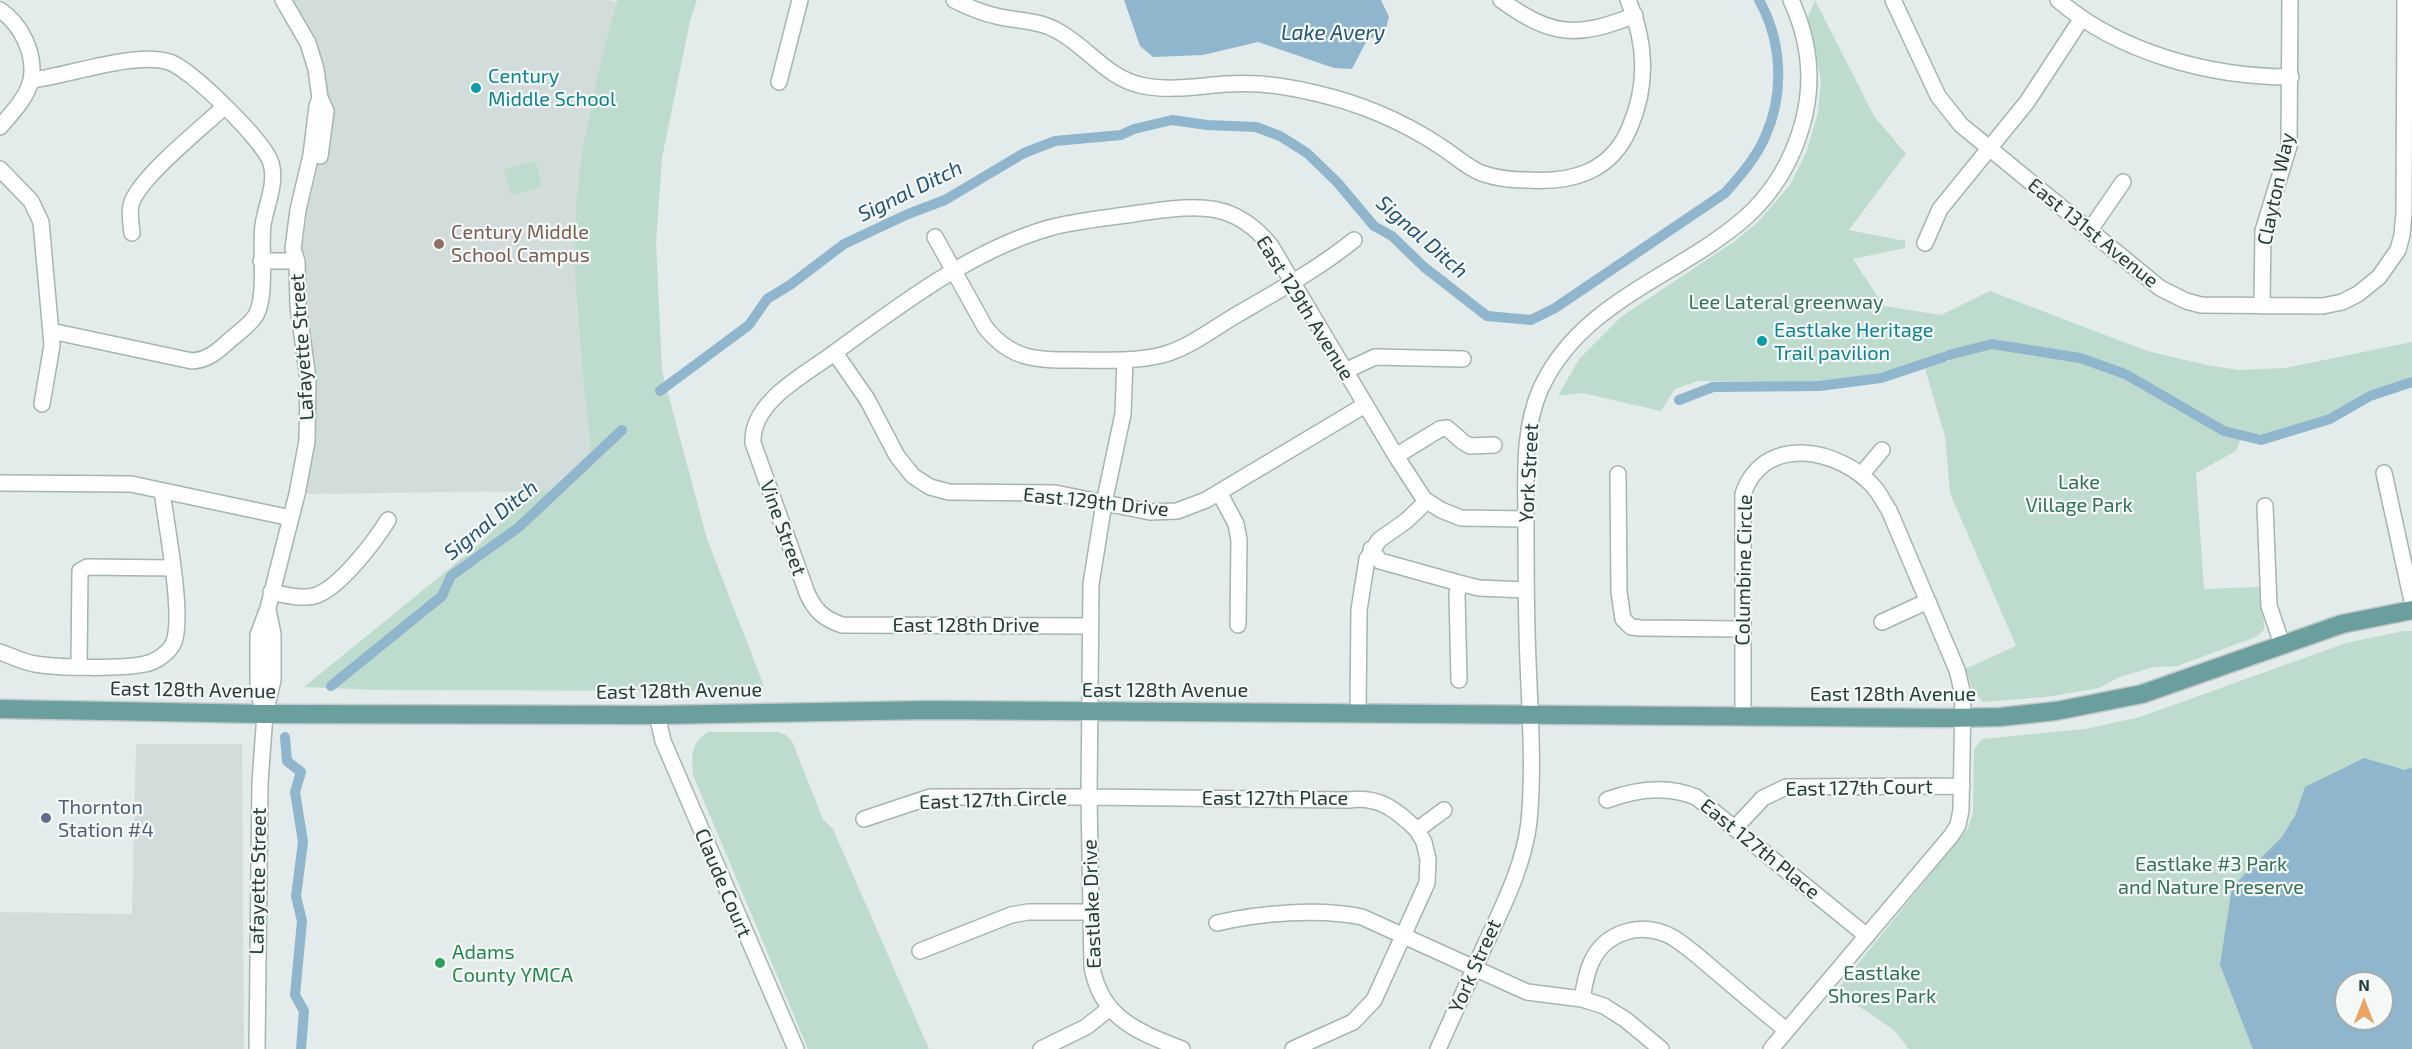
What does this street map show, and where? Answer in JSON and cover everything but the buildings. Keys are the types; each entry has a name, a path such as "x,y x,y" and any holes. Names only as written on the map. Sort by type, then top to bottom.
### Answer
{"main road":[{"name":"East 128th Avenue","path":"0,709 265,714 657,715 906,711 1963,718 2056,711 2142,694 2342,624 2412,610"}],"street":[{"name":"Lafayette Street","path":"257,1049 260,782 265,714 273,680 273,634 268,608 303,469 309,400 297,296 297,261 293,249 298,210 311,155 320,98 313,56 300,26 283,0"},
{"path":"778,82 800,0"},
{"path":"954,0 968,8 1052,28 1074,42 1120,79 1143,86 1168,89 1249,83 1314,92 1382,114 1440,146 1460,162 1483,173 1512,180 1552,182 1575,177 1594,169 1610,157 1624,142 1634,119 1643,65 1642,43 1635,15 1628,0"},
{"path":"1501,0 1532,19 1552,27 1572,31 1591,31 1635,15"},
{"name":"York Street","path":"1438,1049 1518,869 1526,842 1530,810 1530,715 1526,590 1526,459 1528,428 1540,389 1557,358 1575,336 1594,319 1744,219 1769,191 1790,159 1799,135 1809,91 1804,35 1791,0"},
{"name":"East 131st Avenue","path":"1893,0 1938,96 1961,125 1988,148 2172,296 2201,305 2262,306 2333,304 2358,294 2376,280 2390,264 2401,242 2408,159 2405,0"},
{"path":"2058,0 2082,18 2126,42 2162,56 2249,75 2290,77"},
{"name":"Clayton Way","path":"2262,306 2264,231 2289,146 2290,0"},
{"path":"0,10 20,30 32,63 31,80 24,97 0,127"},
{"path":"1925,243 1940,209 2027,102 2082,18"},
{"path":"31,80 52,78 139,60 157,59 171,62 187,71 258,140 270,160 274,174 263,226 261,302 257,314 249,324 212,356 200,361 184,360 51,331"},
{"path":"132,233 130,206 136,192 224,107"},
{"path":"0,169 31,201 41,222 51,331 51,359 42,404"},
{"path":"2090,230 2123,182"},
{"name":"East 129th Avenue","path":"758,416 773,398 917,293 1012,241 1050,228 1105,218 1201,207 1220,210 1249,224 1271,246 1416,489 1427,501 1461,518 1526,519"},
{"path":"935,237 986,327 998,342 1011,351 1043,360 1125,360 1147,358 1174,350 1293,282 1354,240"},
{"path":"261,261 297,261"},
{"name":"East 129th Drive","path":"835,353 867,399 897,456 919,481 930,487 949,492 1054,493 1164,512 1192,507 1365,405"},
{"path":"1345,371 1375,357 1463,359"},
{"name":"Eastlake Drive","path":"1125,360 1123,414 1104,503 1091,584 1089,797 1093,974 1110,1008 1130,1027 1182,1049"},
{"name":"Vine Street","path":"758,416 753,435 755,452 807,593 823,617 842,625"},
{"path":"1396,456 1440,429 1447,428 1470,446 1494,445"},
{"path":"1861,476 1882,450"},
{"name":"Columbine Circle","path":"1743,716 1743,494 1756,461 1780,455 1811,454 1839,462 1861,476 1874,488 1889,510 1957,670 1963,695 1960,818 1958,825 1771,1049"},
{"path":"2384,473 2412,601"},
{"path":"1618,474 1620,610 1624,628 1742,629"},
{"path":"0,483 131,484 291,518"},
{"path":"0,652 32,663 79,665 148,663 169,651 173,644 177,621 162,491"},
{"path":"1219,492 1236,524 1239,540 1238,625"},
{"path":"1358,713 1359,610 1363,577 1371,549 1427,501"},
{"path":"2265,506 2269,606 2282,644"},
{"path":"271,592 308,597 325,591 373,544 388,520"},
{"path":"1371,549 1380,561 1459,583 1479,588 1526,590"},
{"path":"79,665 80,571 87,567 172,568"},
{"path":"1459,583 1457,595 1459,680"},
{"path":"1882,622 1928,601"},
{"name":"East 128th Drive","path":"842,625 1090,626"},
{"name":"Claude Court","path":"657,715 663,741 796,1049"},
{"name":"East 127th Court","path":"1735,828 1763,798 1786,787 1962,786"},
{"name":"East 127th Place","path":"1607,800 1632,791 1674,791 1696,797 1867,936"},
{"name":"East 127th Circle","path":"864,819 930,797 1089,797"},
{"name":"East 127th Place","path":"1089,797 1349,800 1361,798 1396,810 1417,830"},
{"path":"1293,1049 1353,1022 1378,992 1426,883 1428,859 1424,842 1417,830 1444,810"},
{"path":"920,951 1011,915 1028,912 1091,912"},
{"path":"1217,923 1264,914 1348,914 1362,917 1403,934 1474,970 1534,994 1582,999 1612,1010 1661,1049"},
{"path":"1582,999 1590,965 1604,944 1607,934 1639,929 1657,931 1670,936 1786,1030"},
{"path":"1041,1049 1086,1027 1110,1008"}],"shaded area":[{"name":"Century Middle School Campus","path":"283,0 610,0 616,2 589,112 578,185 575,237 577,318 591,452 551,491 297,494 307,441 297,261 302,250 307,212 323,146 319,81"},
{"path":"136,744 242,744 244,1049 0,1049 0,912 132,914"}],"green space":[{"path":"617,0 697,0 690,21 662,158 656,242 662,371 707,539 764,686 757,691 378,690 304,687 482,542 531,491 551,491 591,452 576,292 576,208 588,118"},
{"name":"Lee Lateral greenway","path":"1815,0 1874,116 1906,154 1849,230 1905,241 1905,248 1853,259 1884,306 1941,315 1990,291 2147,351 2239,370 2285,368 2412,342 2412,380 2378,388 2332,413 2263,435 2225,429 2145,381 2092,357 1995,339 1885,372 1814,383 1698,381 1675,389 1661,411 1582,393 1558,396 1579,359 1621,317 1735,241 1758,222 1790,185 1807,151 1818,112 1821,80 1808,17"},
{"path":"535,161 542,187 511,195 504,170"},
{"name":"Lake Village Park","path":"1993,345 2056,357 2103,370 2134,384 2208,426 2241,438 2236,451 2196,473 2204,589 2259,587 2264,630 2256,637 2177,666 2154,667 2119,677 2099,688 2046,697 1983,702 1973,691 1965,669 2016,646 1950,493 1945,436 1925,369"},
{"name":"Eastlake #3 Park and Nature Preserve","path":"2412,631 2412,1049 1909,1049 1894,1030 1836,991 1968,828 1973,813 1974,749 1982,739 2085,729 2140,717 2346,643"},
{"path":"708,732 778,732 786,735 792,741 823,819 833,829 929,1049 808,1049 693,775 693,750 702,736"}],"water":[{"name":"Lake Avery","path":"1124,0 1381,0 1389,17 1385,32 1367,40 1352,69 1334,68 1258,42 1203,55 1153,57 1140,46"},
{"path":"2364,758 2405,770 2412,767 2412,1049 2253,1049 2220,965 2232,887 2281,838 2295,816 2305,787"}],"waterway":[{"name":"Signal Ditch","path":"660,391 749,325 767,299 790,285 844,244 908,214 945,200 1024,153 1055,141 1121,135 1134,129 1172,120 1207,125 1256,127 1280,136 1307,153 1337,182 1374,226 1392,236 1424,267 1487,316 1531,320 1555,308 1725,193 1752,159 1765,137 1771,120 1778,85 1776,50 1767,16 1759,0"},
{"path":"1949,355 1992,344 2080,358 2125,374 2224,431 2261,440 2330,419 2370,396 2412,382"},
{"path":"1679,400 1713,387 1819,386 1881,378 1944,357"},
{"name":"Signal Ditch","path":"331,686 442,596 451,576 519,527 622,430"},
{"path":"285,737 287,761 301,772 295,792 303,842 296,896 302,921 295,995 304,1011 301,1049"}],"place":[{"name":"Century Middle School","path":"476,88"},
{"name":"Century Middle School Campus","path":"439,244"},
{"name":"Eastlake Heritage Trail pavilion","path":"1762,341"},
{"name":"Thornton Station #4","path":"46,818"},
{"name":"Adams County YMCA","path":"440,963"}],"park label":[{"name":"Eastlake Shores Park","path":"1882,984"}]}
